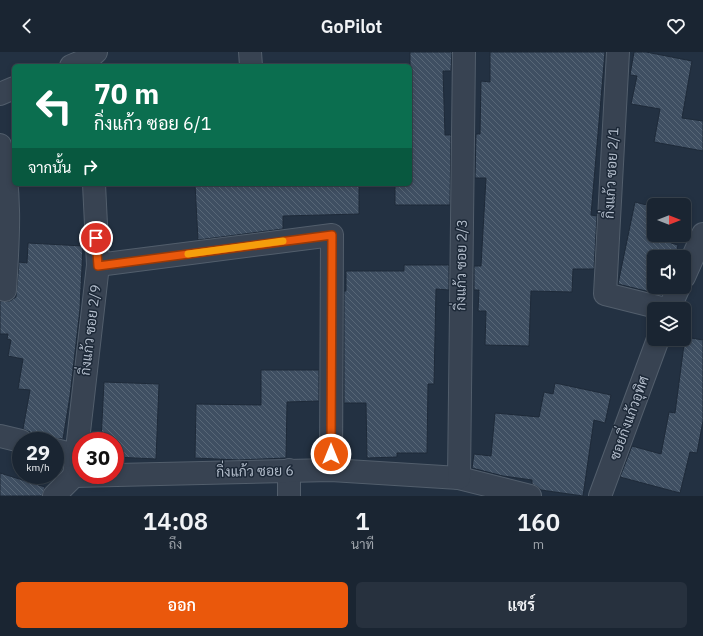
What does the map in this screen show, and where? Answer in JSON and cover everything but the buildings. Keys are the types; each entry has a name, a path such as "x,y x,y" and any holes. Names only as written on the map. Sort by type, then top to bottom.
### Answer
{"street":[{"path":"250,52 251,64"},
{"name":"กิ่งแก้ว ซอย 2/3","path":"459,478 464,52"},
{"name":"กิ่งแก้ว ซอย 2/1","path":"618,52 605,294 647,304"},
{"path":"0,94 12,89"},
{"path":"0,145 5,164 8,235 5,290"},
{"name":"กิ่งแก้ว ซอย 2/9","path":"72,471 65,452 98,266 94,186"},
{"path":"692,270 703,234"},
{"path":"98,266 332,235 331,470"},
{"name":"ซอยกิ่งแก้วอุทิศ","path":"600,496 655,346"},
{"path":"0,436 12,439"},
{"path":"289,470 289,496"},
{"name":"กิ่งแก้ว ซอย 6","path":"124,475 331,470 459,478 530,496"},
{"path":"54,496 72,478"}],"slow traffic":[{"path":"188,254 283,241"}],"route":[{"path":"96,238 98,266 332,235 331,454"}]}
